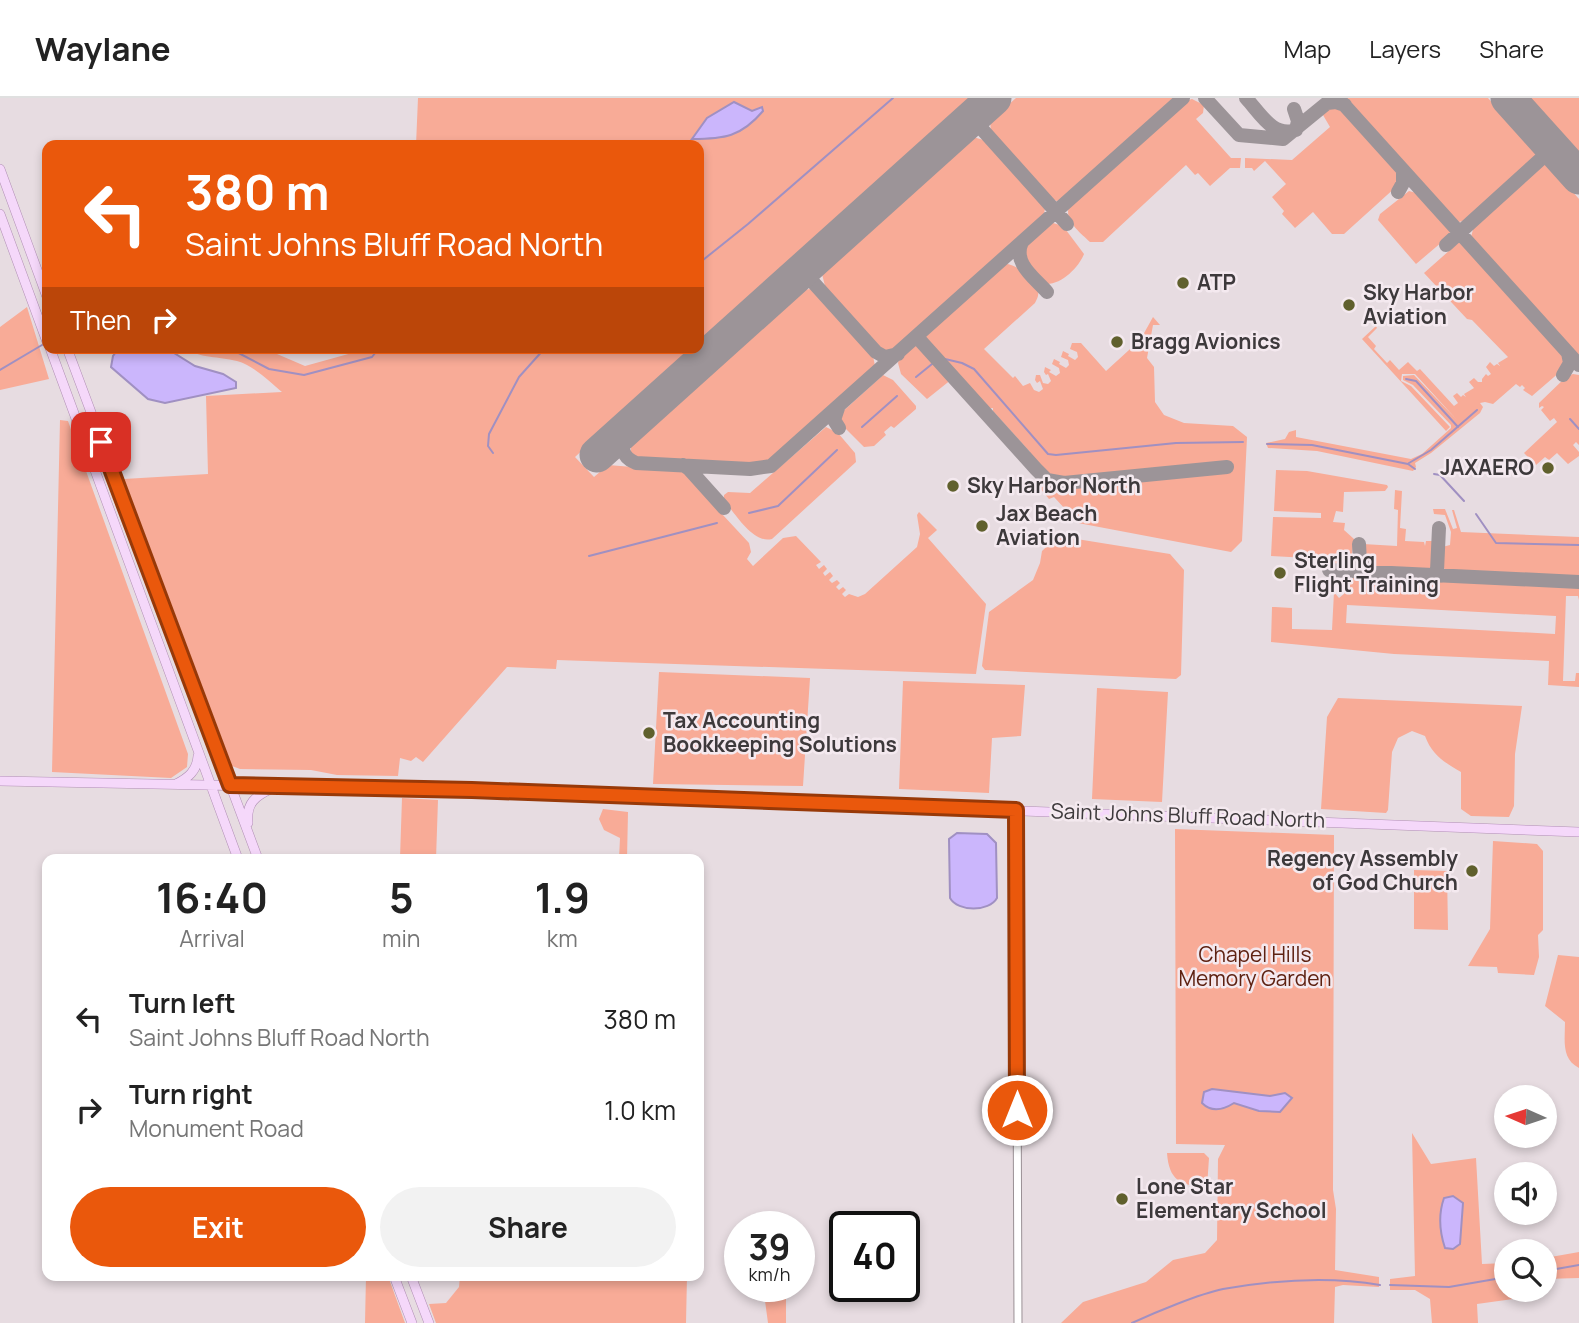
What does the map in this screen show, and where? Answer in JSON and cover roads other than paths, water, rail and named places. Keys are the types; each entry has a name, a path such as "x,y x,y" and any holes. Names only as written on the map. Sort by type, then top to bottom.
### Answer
{"main road":[{"path":"0,169 42,283"},
{"path":"0,215 42,328"},
{"path":"52,354 236,854"},
{"path":"68,354 256,854"},
{"path":"102,488 117,483"},
{"path":"175,785 186,779 194,770 198,751"},
{"name":"Saint Johns Bluff Road North","path":"0,781 603,794 1579,832"},
{"path":"248,832 247,815 250,802 261,793 278,786"},
{"path":"396,1281 412,1323"},
{"path":"413,1281 429,1323"}],"street":[{"path":"1016,810 1018,1323"}],"waterway":[{"path":"704,259 893,98"},
{"path":"0,370 42,345"},
{"path":"240,354 269,369 304,375 372,357 374,354"},
{"path":"493,453 488,446 489,434 519,377 540,354"},
{"path":"945,359 974,369 1048,454 1176,443 1243,442"},
{"path":"916,377 932,364"},
{"path":"1406,379 1416,381 1458,427"},
{"path":"862,427 897,396"},
{"path":"1409,463 1431,450 1477,410"},
{"path":"1570,419 1579,429"},
{"path":"1267,444 1312,445 1408,464 1415,469"},
{"path":"749,513 778,506 837,450"},
{"path":"1434,474 1440,475 1464,501"},
{"path":"1476,514 1496,543 1579,545"},
{"path":"589,556 717,523"},
{"path":"1557,1269 1579,1265"},
{"path":"1390,1285 1449,1287 1494,1279"},
{"path":"1132,1323 1202,1295 1242,1286 1321,1280 1380,1285"}],"place":[{"name":"ATP","path":"1183,283"},
{"name":"Sky Harbor Aviation","path":"1349,305"},
{"name":"Bragg Avionics","path":"1117,342"},
{"name":"JAXAERO","path":"1548,468"},
{"name":"Sky Harbor North","path":"953,486"},
{"name":"Jax Beach Aviation","path":"982,526"},
{"name":"Sterling Flight Training","path":"1280,573"},
{"name":"Tax Accounting Bookkeeping Solutions","path":"649,733"},
{"name":"Regency Assembly of God Church","path":"1472,871"},
{"name":"Lone Star Elementary School","path":"1122,1199"}],"park label":[{"name":"Chapel Hills Memory Garden","path":"1255,967"}]}
